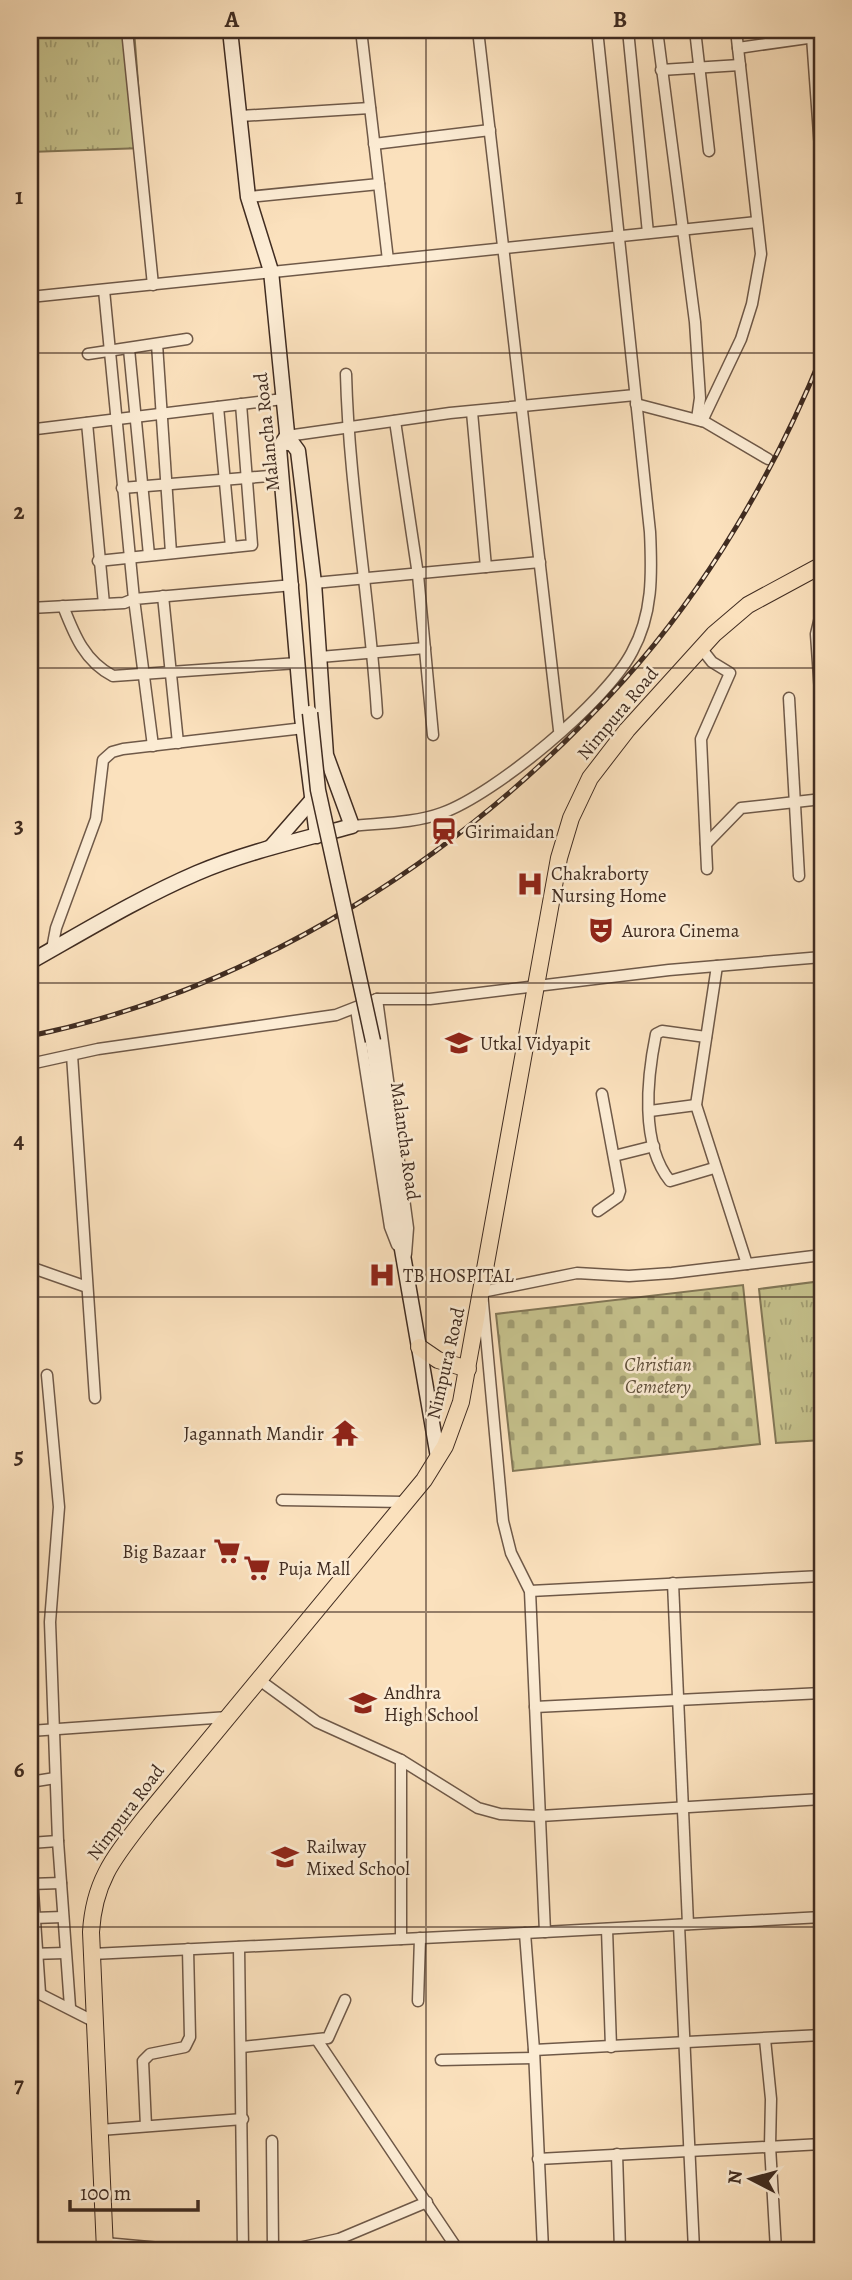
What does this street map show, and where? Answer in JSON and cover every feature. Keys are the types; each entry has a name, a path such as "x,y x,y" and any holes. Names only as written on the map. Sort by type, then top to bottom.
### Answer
{"main road":[{"name":"Malancha Road","path":"230,30 248,197 271,271 320,801 373,1041 405,1267 438,1457"},
{"path":"30,961 197,873 270,848 317,836 352,826 326,755 314,583 298,451 287,436 279,448 293,585 303,728 317,836"},
{"name":"Nimpura Road","path":"105,2246 92,1954 95,1898 113,1858 404,1502 438,1457 455,1425 468,1369 559,858 571,818 590,778 627,730 701,648 748,605 822,565"},
{"path":"270,848 312,800"},
{"path":"419,1347 438,1360 468,1369"}],"street":[{"path":"127,30 153,285"},
{"path":"361,30 388,260"},
{"path":"478,30 559,730"},
{"path":"352,826 440,814 506,774 596,699 619,672 632,652 650,600 650,532 597,30"},
{"path":"628,30 648,233"},
{"path":"657,30 695,322 700,420"},
{"path":"695,30 709,151"},
{"path":"700,420 741,339 752,304 761,254 736,30"},
{"path":"738,48 817,37 822,176"},
{"path":"661,70 740,65"},
{"path":"240,116 370,108"},
{"path":"374,144 490,130"},
{"path":"248,197 379,184"},
{"path":"30,297 757,222"},
{"path":"104,290 122,488 153,746"},
{"path":"88,354 187,339"},
{"path":"157,344 171,553"},
{"path":"129,349 149,555"},
{"path":"346,374 347,427 373,652 377,713"},
{"path":"36,429 282,399"},
{"path":"287,436 471,412 636,400 700,420 768,459"},
{"path":"98,561 252,544 241,404"},
{"path":"218,407 231,547"},
{"path":"471,412 486,568"},
{"path":"395,421 418,575 433,735"},
{"path":"87,423 104,604"},
{"path":"122,488 282,475"},
{"path":"314,583 540,562"},
{"path":"30,608 131,602 134,599 293,585"},
{"path":"163,596 178,743"},
{"path":"63,607 77,640 103,671 113,676 145,676 298,663"},
{"path":"822,609 816,634 822,721"},
{"path":"320,657 425,648"},
{"path":"701,648 712,662 730,673 701,739 707,869"},
{"path":"789,698 799,876"},
{"path":"52,949 56,928 96,819 103,760 112,752 303,728"},
{"path":"706,844 741,808 822,799"},
{"path":"30,1064 72,1055 336,1015 377,999 430,999 717,966 822,957"},
{"path":"717,966 696,1105 714,1168 747,1264"},
{"path":"377,999 408,1228 405,1267"},
{"path":"356,1009 390,1227 405,1267"},
{"path":"706,1037 662,1031 656,1034 650,1069 650,1111 654,1146 670,1181 714,1168"},
{"path":"72,1055 95,1398"},
{"path":"598,1211 618,1197 620,1191 602,1094"},
{"path":"650,1111 696,1105"},
{"path":"614,1156 654,1146"},
{"path":"545,1932 530,1591 511,1553 503,1521 482,1292 577,1273 629,1276 822,1255"},
{"path":"30,1267 87,1287"},
{"path":"47,1375 57,1460 59,1521 50,1622 58,1841 69,2007"},
{"path":"282,1500 404,1502"},
{"path":"530,1591 822,1576"},
{"path":"673,1584 683,1807 684,2044 694,2250"},
{"path":"258,1679 324,1726 401,1760 478,1808 500,1814 540,1816 822,1799"},
{"path":"535,1707 822,1693"},
{"path":"30,1731 228,1717"},
{"path":"401,1760 401,1939"},
{"path":"30,1782 55,1779"},
{"path":"30,1843 58,1841"},
{"path":"30,1848 35,1991 95,2022"},
{"path":"31,1884 61,1883"},
{"path":"33,1918 63,1917"},
{"path":"92,1954 822,1917"},
{"path":"607,1928 611,2047"},
{"path":"525,1933 534,2054 542,2250"},
{"path":"418,2001 420,1938"},
{"path":"239,1947 243,2250"},
{"path":"146,2126 143,2061 150,2054 184,2047 190,2036 188,1949"},
{"path":"34,1954 65,1953"},
{"path":"242,2048 317,2040 332,2034 345,2000"},
{"path":"441,2060 822,2035"},
{"path":"765,2039 771,2099 770,2146 776,2250"},
{"path":"317,2040 458,2250"},
{"path":"100,2130 243,2119"},
{"path":"272,2141 273,2250"},
{"path":"538,2159 689,2148 822,2144"},
{"path":"617,2154 620,2250"},
{"path":"290,2250 339,2239 427,2202"},
{"path":"105,2246 182,2250"}],"green space":[{"path":"30,30 134,30 143,148 30,152"},
{"path":"822,1281 822,1440 776,1443 759,1289"},
{"name":"Christian Cemetery","path":"743,1285 760,1444 513,1471 496,1314"}],"railway":[{"path":"30,1036 115,1014 198,985 278,948 355,905 428,856 498,802 563,743 624,680 683,606 711,567 761,484 804,398 822,355"}],"place":[{"name":"Girimaidan","path":"444,831"},
{"name":"Chakraborty Nursing Home","path":"530,884"},
{"name":"Aurora Cinema","path":"601,930"},
{"name":"Utkal Vidyapit","path":"459,1043"},
{"name":"TB HOSPITAL","path":"382,1275"},
{"name":"Jagannath Mandir","path":"345,1433"},
{"name":"Big Bazaar","path":"227,1551"},
{"name":"Puja Mall","path":"257,1568"},
{"name":"Andhra High School","path":"363,1703"},
{"name":"Railway Mixed School","path":"285,1857"}]}
